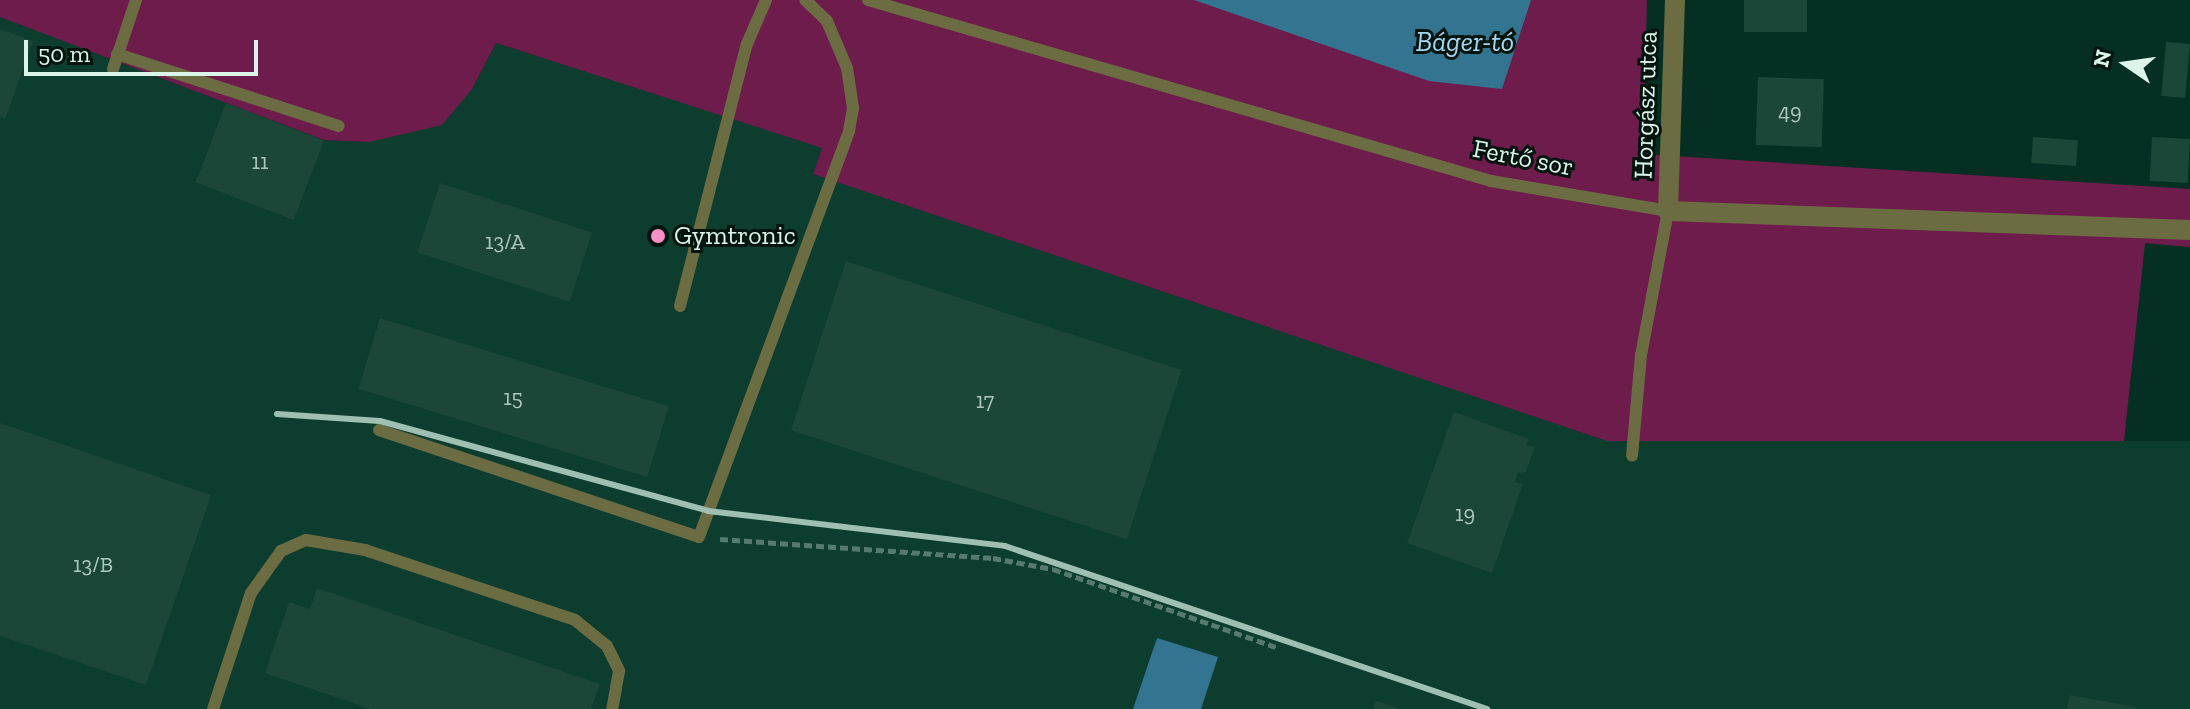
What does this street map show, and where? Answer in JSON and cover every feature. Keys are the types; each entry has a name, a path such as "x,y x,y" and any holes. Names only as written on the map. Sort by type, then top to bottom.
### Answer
{"street":[{"name":"Horgász utca","path":"1668,211 1675,0"},
{"name":"Fertő sor","path":"1668,211 2190,230"}],"lane":[{"path":"113,69 136,0"},
{"path":"680,306 747,44 766,0"},
{"path":"379,430 699,537 849,131 853,108 847,68 827,21 805,0"},
{"name":"Fertő sor","path":"868,0 1491,181 1668,211"},
{"path":"117,54 339,126"},
{"path":"1632,456 1641,355 1668,211"},
{"path":"213,709 251,593 281,551 306,540 365,550 575,620 607,646 619,671 612,709"}],"path":[{"path":"699,537 993,558 1053,569 1279,648"}],"shaded area":[{"path":"0,0 1647,0 1643,154 2190,189 2190,247 2145,243 2124,441 1607,441 813,174 822,148 496,43 472,89 442,125 369,142 324,140 0,17"},
{"path":"0,17 324,140 369,142 472,89 496,43 823,148 813,174 1607,441 2190,441 2190,709 0,709"}],"water":[{"name":"Báger-tó","path":"1194,0 1531,0 1502,89 1429,81"},
{"path":"1157,638 1218,657 1201,709 1133,709"}],"building":[{"path":"1744,0 1807,0 1807,32 1744,32"},
{"path":"0,29 33,41 5,119 0,117"},
{"path":"2166,42 2190,44 2185,98 2161,96"},
{"path":"1758,77 1824,79 1822,147 1756,145"},
{"path":"226,103 324,141 294,220 196,182"},
{"path":"2033,137 2078,140 2076,166 2031,163"},
{"path":"2152,137 2190,139 2188,183 2150,181"},
{"path":"440,183 592,232 570,302 417,252"},
{"path":"846,261 1182,370 1127,539 791,430"},
{"path":"380,318 669,406 647,477 358,389"},
{"path":"1454,412 1529,439 1527,445 1535,447 1526,472 1518,473 1515,482 1523,484 1492,573 1407,543"},
{"path":"0,423 211,495 146,685 0,636"},
{"path":"317,588 600,684 591,709 370,709 265,673 289,602 310,609"},
{"path":"2070,695 2136,707 2136,709 2067,709"},
{"path":"1376,701 1398,708 1398,709 1373,709"}],"railway":[{"path":"277,414 380,421 708,511 1005,546 1487,709"}],"place":[{"name":"Gymtronic","path":"658,236"}]}
